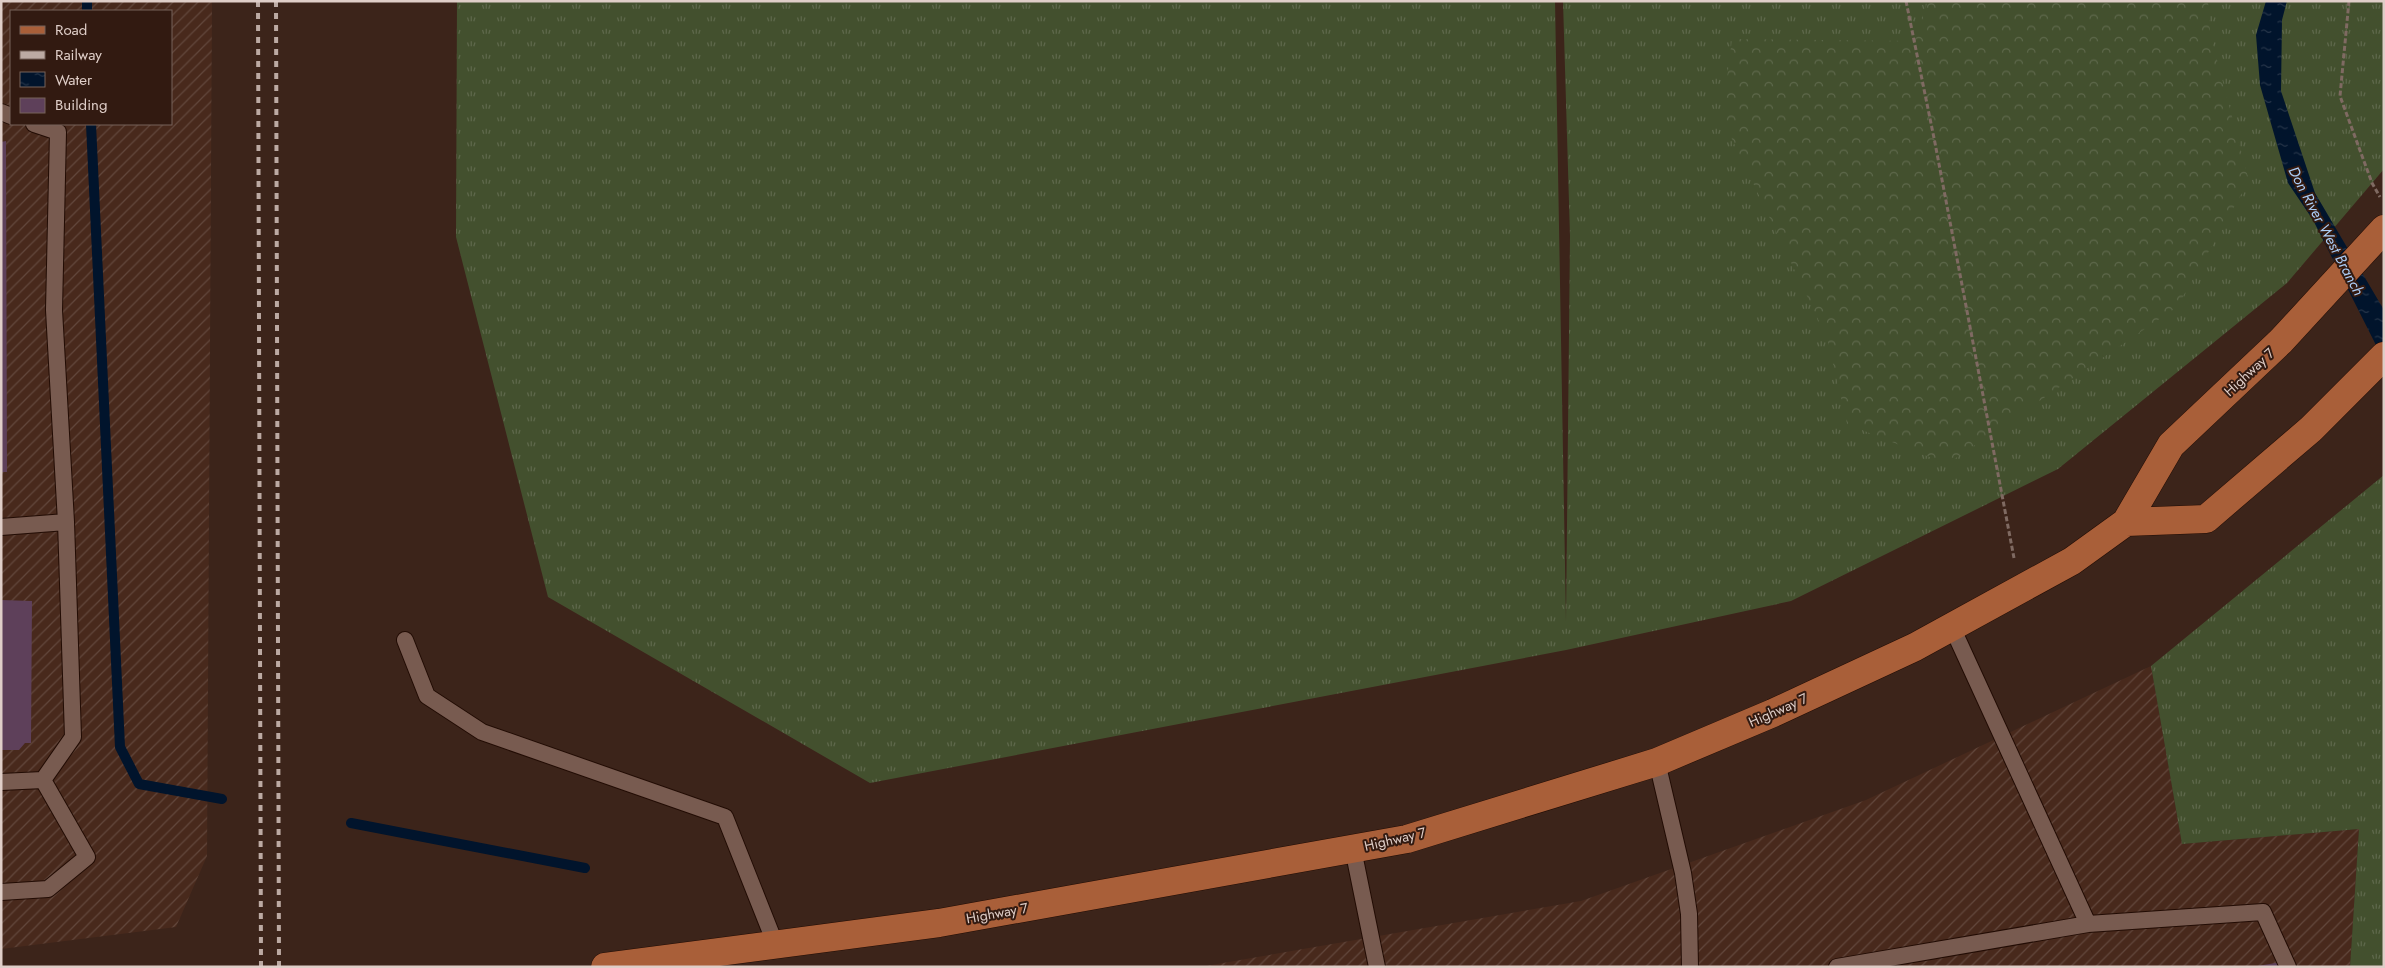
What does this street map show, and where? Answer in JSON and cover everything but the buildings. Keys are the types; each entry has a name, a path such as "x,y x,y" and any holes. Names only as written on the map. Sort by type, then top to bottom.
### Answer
{"main road":[{"name":"Highway 7","path":"605,967 775,943 939,923 1407,839 1657,762 1773,713 1916,647 2072,561 2126,522 2171,445 2281,341 2384,229"},
{"path":"2126,522 2206,519 2311,429 2384,356"}],"lane":[{"path":"37,125 58,132 54,310 66,522 73,737 43,780"},
{"path":"1,527 66,522"},
{"path":"1952,627 2088,924"},
{"path":"405,640 427,696 482,732 725,817 775,943"},
{"path":"1657,762 1683,873 1689,914 1690,967"},
{"path":"1,782 43,780"},
{"path":"1,892 48,889 87,856 43,780"},
{"path":"1354,849 1376,967"},
{"path":"1838,967 2088,924 2263,912 2288,967"}],"path":[{"path":"1906,1 1936,143 2020,590"},
{"path":"2349,1 2340,96 2372,183 2384,203"}],"shaded area":[{"path":"1,1 212,1 207,856 176,927 1,949"},
{"path":"2151,666 2182,844 2359,829 2350,967 1200,967 1581,901 1866,800"}],"green space":[{"path":"457,1 1555,1 1566,622 1570,236 1563,1 2384,1 2384,169 2287,283 2058,469 1791,601 1566,650 870,783 548,597 456,237"},
{"path":"1928,1 2208,1 2210,33 2249,181 2177,307 1947,464 1847,424 1827,338 1722,118 1732,39 1913,41"},
{"path":"2384,475 2384,967 2350,967 2359,829 2182,844 2151,666"}],"water":[{"name":"Don River West Branch","path":"2266,1 2287,1 2282,20 2281,91 2315,193 2384,310 2384,361 2313,220 2288,183 2260,85 2256,35"}],"waterway":[{"path":"87,1 87,10"},
{"path":"91,125 120,747 139,784 222,799"},
{"path":"351,823 585,868"}],"railway":[{"path":"258,1 261,967"},
{"path":"276,1 279,967"}]}
